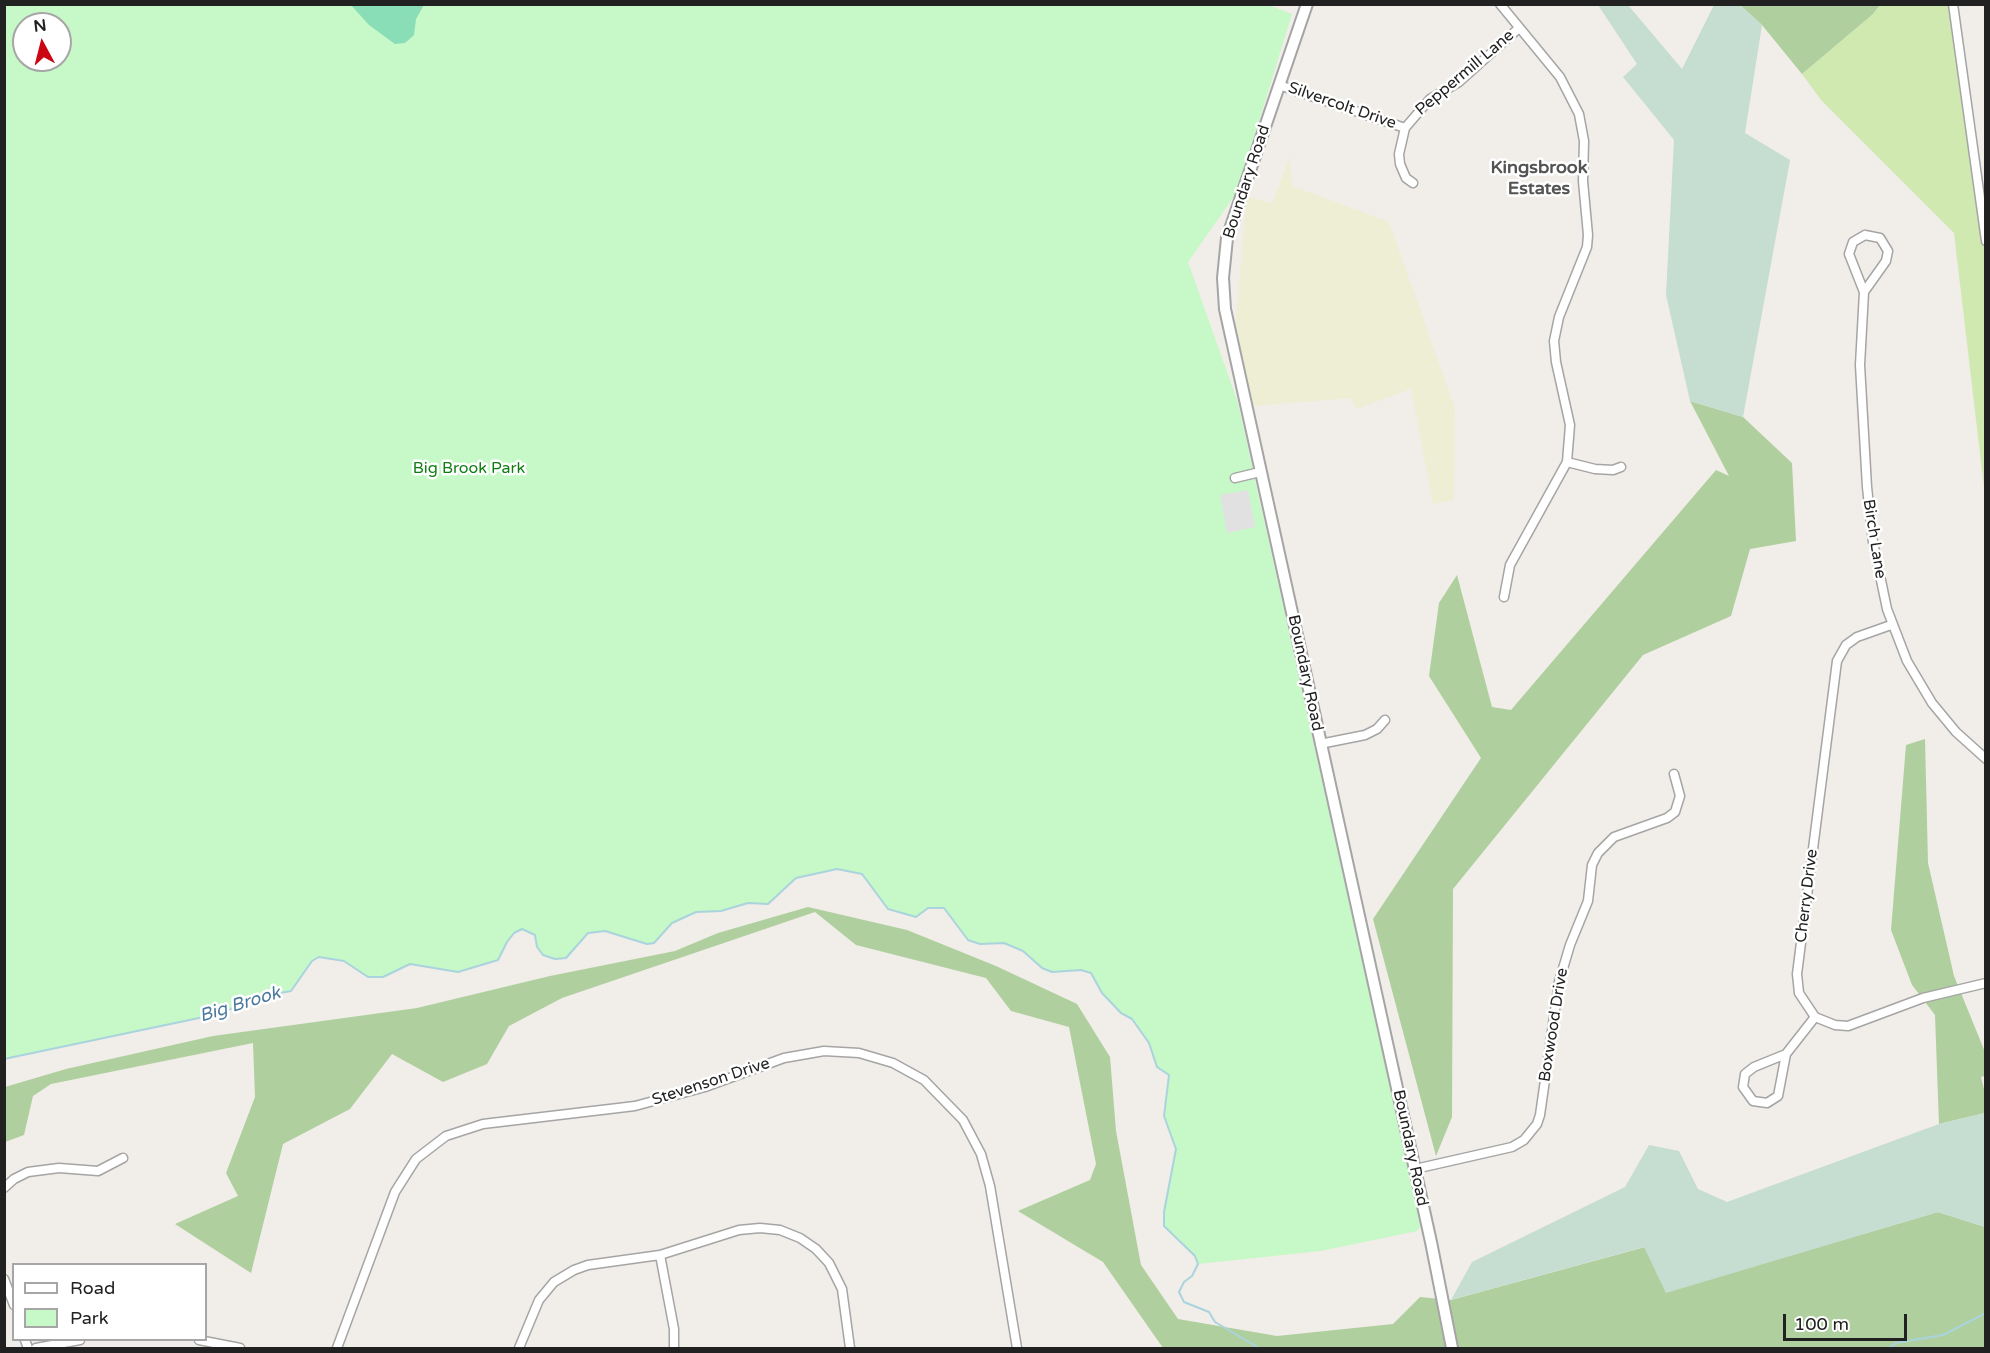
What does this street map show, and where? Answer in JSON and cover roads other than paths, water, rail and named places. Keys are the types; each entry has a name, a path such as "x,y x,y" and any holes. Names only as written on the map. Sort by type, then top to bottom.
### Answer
{"street":[{"name":"Boundary Road","path":"1306,4 1227,238 1224,264 1225,309 1415,1169 1452,1348"},
{"path":"1500,4 1567,88 1579,114 1584,141 1583,182 1588,229 1587,247 1559,317 1554,341 1556,362 1570,425 1567,462 1510,565 1504,586 1504,597"},
{"path":"1953,4 1986,241"},
{"name":"Peppermill Lane","path":"1413,183 1406,178 1400,164 1399,154 1406,128 1430,99 1459,82 1519,28"},
{"name":"Silvercolt Drive","path":"1279,85 1406,128"},
{"name":"Birch Lane","path":"1864,292 1887,257 1884,243 1871,235 1858,237 1849,254 1864,292 1860,365 1867,487 1878,571 1892,625 1907,661 1932,703 1956,732 1983,758"},
{"path":"1567,462 1595,469 1613,470 1621,466"},
{"path":"1235,478 1260,472"},
{"name":"Cherry Drive","path":"1815,1017 1799,993 1797,974 1835,670 1841,652 1857,637 1892,625"},
{"path":"1320,744 1365,735 1377,729 1385,720"},
{"name":"Boxwood Drive","path":"1415,1169 1512,1147 1530,1134 1540,1115 1559,982 1570,945 1588,901 1596,856 1614,837 1672,815 1680,796 1674,774"},
{"path":"1786,1054 1754,1067 1745,1074 1743,1087 1753,1101 1767,1103 1778,1095 1786,1054 1815,1017 1835,1025 1857,1024 1923,999 1986,983"},
{"name":"Stevenson Drive","path":"337,1348 395,1192 416,1159 446,1136 483,1124 644,1104 705,1087 784,1058 824,1051 859,1053 893,1063 924,1080 963,1120 981,1154 990,1186 1017,1348"},
{"path":"4,1188 14,1179 28,1172 59,1168 98,1171 123,1158"},
{"path":"519,1348 539,1300 564,1276 588,1265 660,1255 750,1228 780,1230 800,1238 823,1256 839,1280 844,1298 850,1348"},
{"path":"660,1255 674,1329 674,1348"},
{"path":"4,1279 12,1300"},
{"path":"36,1348 74,1341"},
{"path":"204,1341 240,1348"}],"waterway":[{"name":"Big Brook","path":"4,1059 218,1014 264,996 291,991 312,961 319,957 344,961 368,977 383,977 410,964 458,972 498,960 507,942 514,933 522,929 535,935 537,947 543,955 555,959 566,958 588,933 605,931 647,944 654,943 672,923 696,912 721,911 748,903 768,904 796,878 837,869 862,874 888,909 916,917 928,908 944,908 968,940 980,944 1004,943 1023,951 1042,968 1052,972 1081,970 1091,973 1102,993 1121,1013 1132,1019 1149,1043 1157,1067 1169,1075 1164,1116 1176,1149 1164,1212 1164,1226 1195,1256 1198,1264 1179,1292 1184,1302 1209,1312 1215,1322 1259,1348"},
{"name":"Big Brook","path":"1889,1348 1896,1343 1943,1335 1986,1313"}],"district":[{"name":"Kingsbrook Estates","path":"1539,178"}],"park label":[{"name":"Big Brook Park","path":"469,469"}]}
